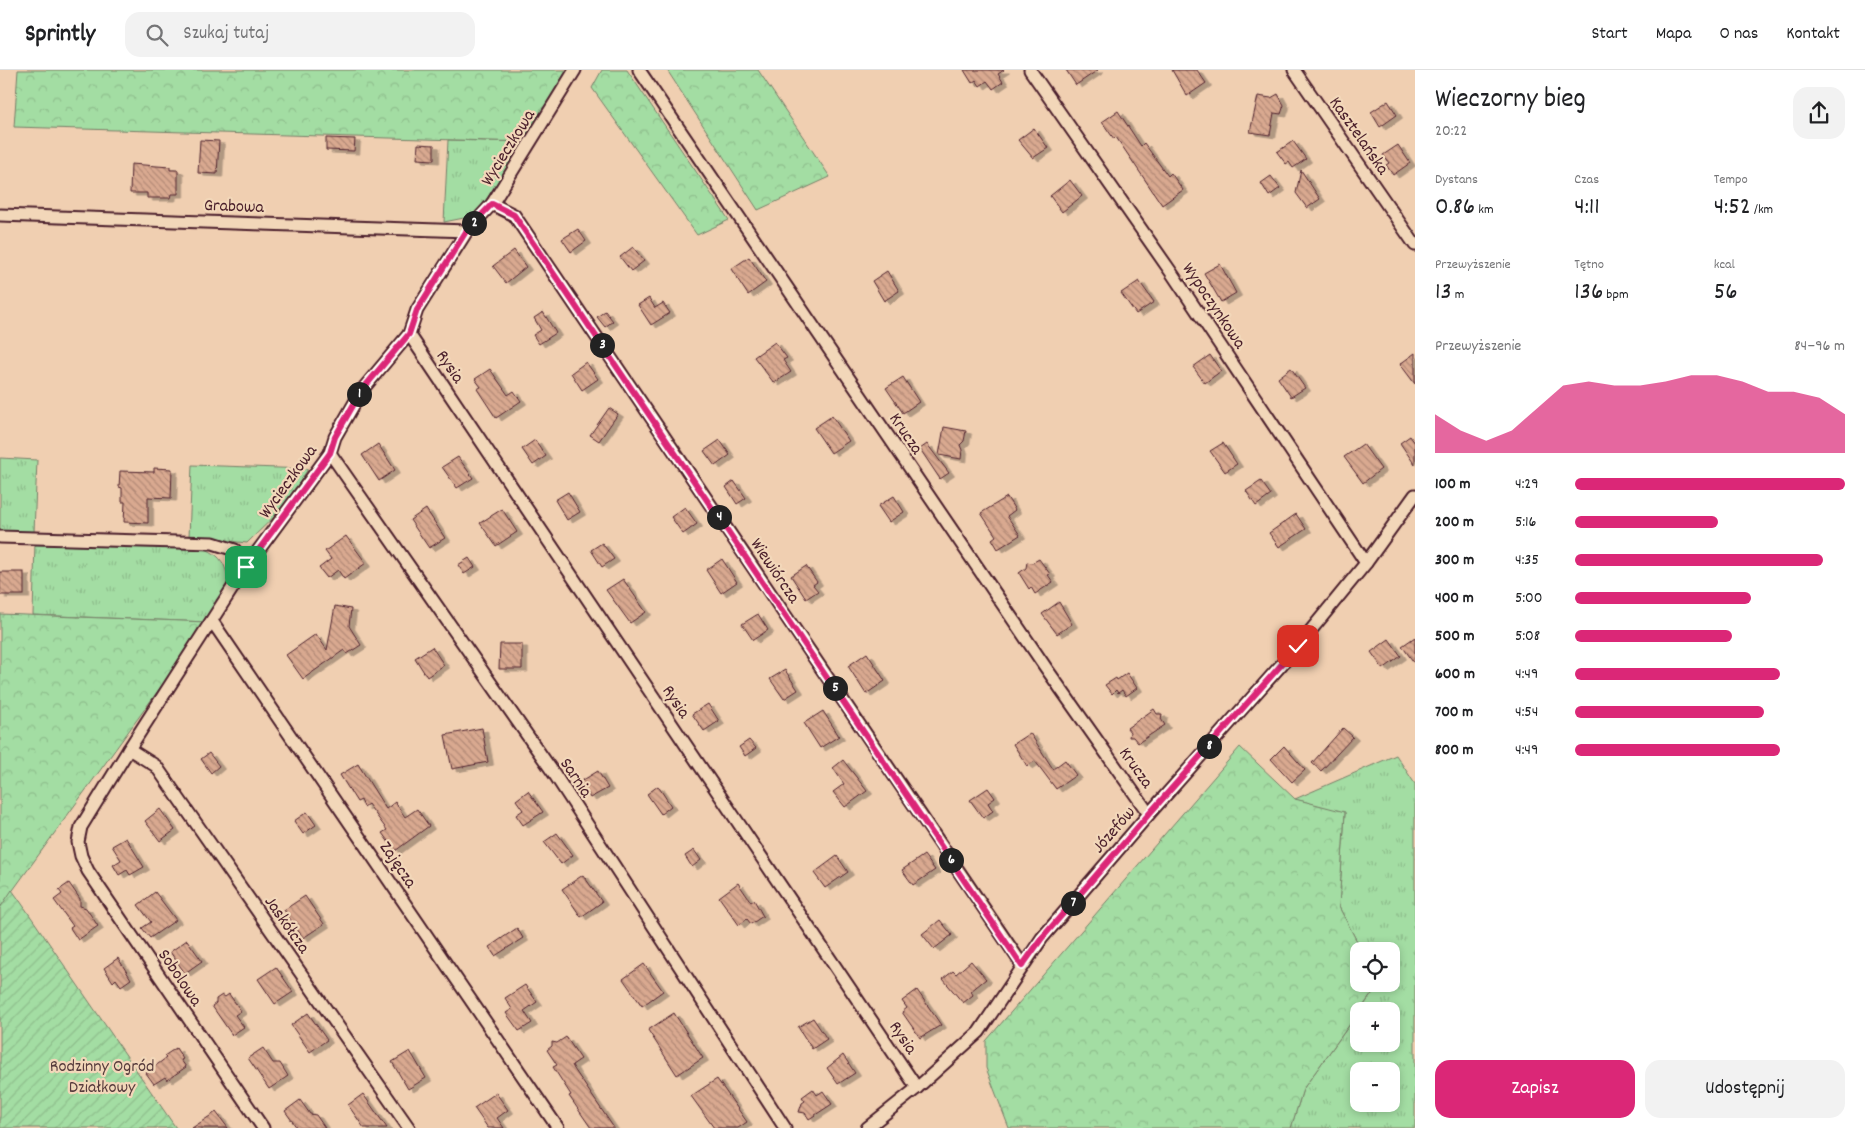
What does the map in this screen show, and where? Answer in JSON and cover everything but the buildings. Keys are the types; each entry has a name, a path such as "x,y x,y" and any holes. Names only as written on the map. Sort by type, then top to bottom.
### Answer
{"street":[{"name":"Wycieczkowa","path":"78,842 82,827 129,749 246,567 330,453 335,437 362,390 409,334 417,310 467,230 492,204 575,70"},
{"name":"Krucza","path":"639,70 1035,652 1149,814"},
{"name":"Wypoczynkowa","path":"1030,70 1171,272 1366,563"},
{"name":"Kasztelańska","path":"1294,70 1415,245"},
{"name":"Wiewiórcza","path":"492,204 514,215 1022,966"},
{"name":"Grabowa","path":"0,215 467,230"},
{"name":"Rysia","path":"409,334 917,1088"},
{"name":"Sarnia","path":"330,453 555,775 785,1128"},
{"name":"Józefów","path":"868,1128 917,1088 979,1032 1042,938 1298,646 1366,563 1415,495"},
{"path":"0,537 213,544 235,550 246,567"},
{"name":"Zajęcza","path":"212,621 558,1128"},
{"name":"Jaskółcza","path":"129,749 156,766 409,1128"},
{"name":"Sobolowa","path":"78,842 81,856 88,871 263,1128"}],"green space":[{"path":"18,70 570,70 525,142 14,127"},
{"path":"602,70 627,70 729,220 697,235 592,88"},
{"path":"667,70 758,70 830,177 758,210"},
{"path":"448,140 525,142 479,210 469,217 444,222"},
{"path":"0,458 37,460 34,532 0,531"},
{"path":"192,465 308,469 284,507 247,543 189,537"},
{"path":"35,541 202,548 210,551 222,561 227,575 227,583 220,602 208,622 33,615"},
{"path":"0,614 208,622 0,908"},
{"path":"1240,747 1295,799 1345,812 1339,907 1357,942 1350,942 1350,992 1373,992 1366,1002 1350,1002 1350,1024 1303,1089 1291,1128 1009,1128 986,1068 986,1041"},
{"path":"1396,755 1415,784 1415,1128 1291,1128 1303,1089 1350,1024 1350,1052 1400,1052 1400,1002 1366,1002 1373,992 1400,992 1400,942 1357,942 1339,907 1345,813 1295,799"},
{"name":"Rodzinny Ogród Działkowy","path":"12,890 176,1128 0,1128 0,908"}],"route":[{"path":"246,567 330,453 335,437 362,390 409,334 417,310 467,230 492,204 514,215 1022,966 1042,938 1298,646"}]}
